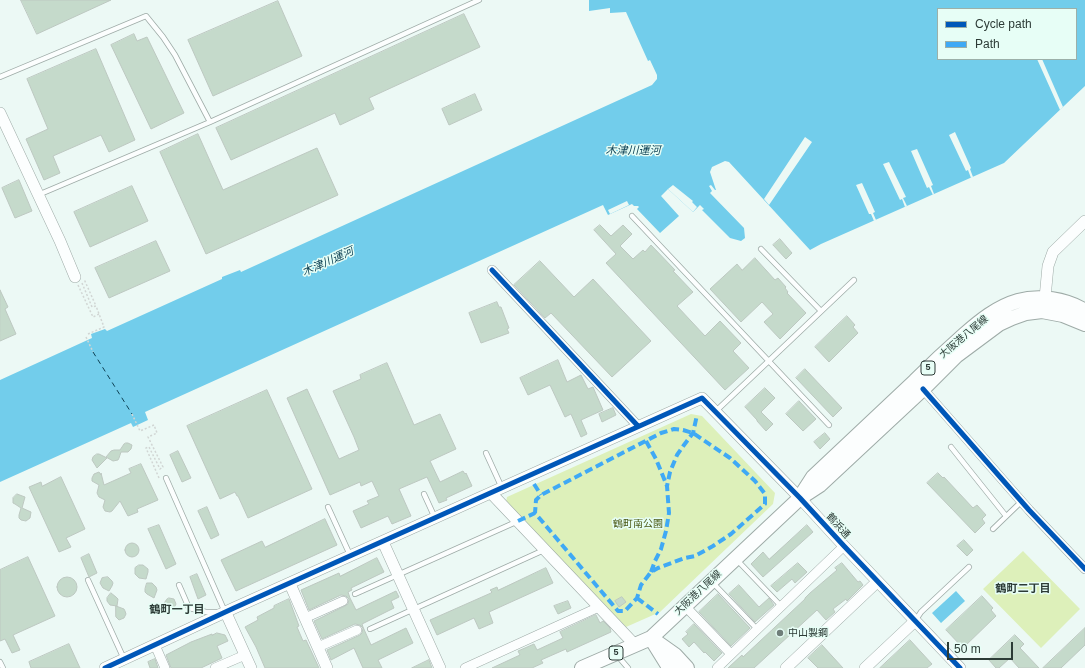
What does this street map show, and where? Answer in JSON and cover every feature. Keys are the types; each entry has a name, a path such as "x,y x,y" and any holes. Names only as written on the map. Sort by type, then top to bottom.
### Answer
{"main road":[{"name":"大阪港八尾線","path":"800,498 813,477 981,320 998,309 1018,301 1032,299 1045,298 1062,301 1080,307 1085,311"},
{"name":"大阪港八尾線","path":"582,668 651,638 800,498 820,485 923,389 956,356 999,324 1026,313 1042,311 1063,315 1085,324"},
{"path":"651,638 670,668"},
{"path":"651,638 675,655 688,668"}],"street":[{"path":"0,114 79,278"},
{"path":"1045,298 1048,266 1053,252 1085,221"},
{"path":"105,668 638,426 492,270"},
{"path":"923,389 1022,501 1085,569"},
{"name":"鶴浜通","path":"638,426 702,398 800,498 955,666"},
{"path":"492,493 635,644"},
{"path":"384,542 440,668"},
{"path":"717,668 844,546"},
{"path":"786,668 877,582"},
{"path":"290,584 327,668"},
{"path":"305,618 343,601"},
{"path":"685,606 731,654"},
{"path":"465,668 599,607"},
{"path":"226,613 251,668"},
{"path":"865,668 915,621"},
{"path":"318,647 357,630"},
{"path":"155,645 165,668"},
{"path":"214,668 245,655"}],"lane":[{"path":"38,195 210,122 479,0"},
{"path":"0,78 146,16 175,55 210,122"},
{"path":"632,216 829,425"},
{"path":"761,249 821,311"},
{"path":"716,411 854,280"},
{"path":"950,447 1006,516"},
{"path":"486,453 502,488"},
{"path":"166,478 226,613 206,612 189,608 179,585"},
{"path":"424,494 435,518"},
{"path":"993,529 1022,501"},
{"path":"328,507 351,556"},
{"path":"355,594 518,521"},
{"path":"370,629 545,550"},
{"path":"735,558 781,606"},
{"path":"915,621 921,612 969,567"},
{"path":"88,580 124,660"},
{"path":"711,581 757,629"},
{"path":"615,653 628,668"},
{"path":"0,662 3,668"}],"path":[{"path":"79,278 96,306 104,327 88,334"},
{"path":"96,306 92,307 81,281 78,283 93,317 99,314"},
{"path":"86,337 93,352"},
{"path":"132,414 140,432 154,425 157,433 148,437 163,467 160,469 149,447 146,448 159,478"}],"green space":[{"name":"鶴町南公園","path":"691,414 702,416 775,493 773,504 660,612 626,627 506,502 507,497"},
{"path":"1023,551 1080,609 1041,648 983,589"}],"water":[{"name":"木津川運河","path":"589,0 1085,0 1085,86 1004,163 810,250 729,162 725,161 712,167 710,172 716,190 711,185 709,186 712,191 710,193 744,228 745,238 741,241 730,238 702,210 704,209 700,205 693,212 668,189 661,196 679,216 660,233 637,209 639,207 638,206 634,206 632,204 608,215 603,205 145,412 148,420 133,427 131,423 0,482 0,380 92,338 91,334 105,329 107,331 222,279 222,277 240,270 241,272 652,85 657,79 657,75 650,60 648,61 626,12 610,13 610,8 589,11"},
{"path":"956,591 965,601 941,623 932,613"}],"pier":[{"path":"1037,60 1042,60 1063,107 1060,110"},
{"path":"955,132 971,168 973,177 971,178 968,170 966,171 949,135"},
{"path":"805,137 812,142 769,205 764,199"},
{"path":"917,149 933,185 931,186 933,195 929,187 927,188 911,151"},
{"path":"889,162 906,197 903,198 907,206 905,207 902,199 900,200 883,164"},
{"path":"862,183 875,212 873,213 876,220 874,221 871,214 869,214 856,185"},
{"path":"673,185 693,201 692,202 697,207 693,212 668,189"},
{"path":"627,201 629,205 610,214 608,210"}],"building":[{"path":"21,0 111,0 37,34"},
{"path":"278,1 302,56 213,96 188,40"},
{"path":"464,14 480,47 369,98 374,109 340,125 335,113 231,160 216,128"},
{"path":"134,34 137,41 147,37 184,113 151,129 111,45"},
{"path":"96,49 135,140 109,152 101,135 53,156 60,173 44,180 26,139 48,129 27,79"},
{"path":"475,94 482,110 449,125 442,109"},
{"path":"198,134 223,190 317,148 338,195 206,254 160,152"},
{"path":"19,180 32,211 15,218 2,188"},
{"path":"132,186 148,221 90,247 74,212"},
{"path":"600,225 611,236 623,225 632,234 620,246 633,259 643,250 645,252 651,245 675,270 673,271 693,292 677,306 705,336 720,321 741,343 733,351 749,368 725,390 606,263 616,254 594,230"},
{"path":"780,239 792,253 786,259 773,245"},
{"path":"156,241 170,271 109,298 95,268"},
{"path":"755,258 775,280 778,278 786,287 787,293 806,313 780,339 764,322 773,314 762,302 741,322 710,289 737,264 742,270"},
{"path":"540,261 574,297 593,279 651,341 612,377 551,313 545,318 514,285"},
{"path":"0,290 8,307 5,309 16,334 0,341"},
{"path":"497,302 499,307 501,307 509,328 507,329 509,333 481,343 469,313"},
{"path":"847,316 855,325 853,327 858,333 829,362 815,347"},
{"path":"558,360 567,382 581,375 588,389 593,387 603,410 581,420 587,434 581,437 571,414 565,417 550,385 528,395 520,378"},
{"path":"387,363 414,425 440,414 456,449 430,461 440,482 463,471 465,474 466,473 472,486 446,498 447,500 439,503 427,477 399,489 411,516 392,524 388,516 361,528 353,511 369,504 367,501 379,496 372,481 361,486 360,482 330,495 287,398 307,389 339,459 359,450 333,391 361,379 360,375"},
{"path":"805,369 842,408 833,417 796,378"},
{"path":"765,388 775,398 761,412 773,424 766,431 745,407"},
{"path":"267,390 312,489 248,518 235,492 220,499 187,426"},
{"path":"799,401 816,419 803,431 786,414"},
{"path":"613,408 616,415 602,422 599,414"},
{"path":"825,433 830,439 820,449 814,442"},
{"path":"126,443 132,445 131,449 128,452 121,452 118,460 113,461 106,457 111,451 120,450"},
{"path":"178,451 191,478 182,482 170,455"},
{"path":"97,454 107,458 97,468 92,460"},
{"path":"141,464 158,500 137,509 138,512 128,516 120,501 112,511 105,511 103,507 105,500 99,497 97,493 99,485 92,481 94,474 99,472 101,475 101,473 104,485 131,473 129,469"},
{"path":"938,473 943,478 944,477 973,508 977,505 986,515 982,519 985,523 975,533 927,483"},
{"path":"61,477 85,529 66,538 71,547 59,552 29,487 41,482 42,486"},
{"path":"17,494 25,497 22,508 31,512 30,518 26,521 19,518 21,508 13,503 13,498"},
{"path":"207,507 219,535 211,539 198,511"},
{"path":"325,519 337,545 236,591 221,560 262,541 265,547"},
{"path":"159,525 176,564 166,569 148,529"},
{"path":"807,525 813,532 763,577 751,564 763,552 769,559"},
{"path":"964,540 973,550 967,556 957,546"},
{"path":"132,543 137,545 139,550 137,555 132,557 127,555 125,550 127,545"},
{"path":"89,554 97,573 89,577 81,558"},
{"path":"28,557 55,616 13,635 20,650 12,653 5,639 0,641 0,570"},
{"path":"377,558 384,572 351,588 352,590 348,592 350,598 356,610 396,591 399,597 391,601 394,608 362,624 371,645 406,628 413,643 378,660 382,668 363,668 354,648 331,660 327,650 360,635 363,628 360,625 355,624 322,639 314,621 345,606 348,604 349,599 346,596 341,595 309,610 301,590 339,573 340,576"},
{"path":"798,563 807,572 795,583 792,579 777,592 771,586"},
{"path":"842,563 858,582 860,581 863,585 847,601 846,599 833,609 835,612 826,620 817,610 754,668 728,668 742,655 743,657 810,593 837,570 835,568"},
{"path":"139,565 143,565 148,569 146,579 139,578 135,574 135,568"},
{"path":"546,568 553,583 489,612 493,623 479,629 474,618 437,635 430,620 491,593 492,592 490,590 497,587 498,590"},
{"path":"197,574 206,595 198,599 190,577"},
{"path":"63,577 71,577 77,583 77,591 71,597 63,597 57,591 57,583"},
{"path":"108,577 113,583 109,591 103,588 100,583 102,578"},
{"path":"147,583 152,583 156,587 157,590 154,598 145,592"},
{"path":"739,585 759,607 769,598 774,605 755,622 729,594"},
{"path":"111,593 118,599 117,606 110,605 107,601 107,598"},
{"path":"718,594 750,628 731,646 699,612"},
{"path":"982,596 993,608 991,610 996,616 963,648 946,630"},
{"path":"622,597 626,602 619,607 615,601"},
{"path":"169,598 174,599 176,604 172,609 162,606"},
{"path":"289,599 299,626 297,627 303,641 306,640 319,668 265,668 245,627 258,620 257,617 274,608 274,606"},
{"path":"568,601 571,608 558,614 554,606"},
{"path":"116,606 124,609 126,614 124,618 119,620 116,617"},
{"path":"596,615 600,623 603,621 610,628 611,632 567,652 566,649 541,660 543,663 532,668 492,668 520,655 518,651 534,644 537,650 563,638 560,632"},
{"path":"694,624 722,653 714,661 694,642 689,647 682,639 688,634 686,632"},
{"path":"1085,628 1085,645 1061,668 1043,668"},
{"path":"217,633 225,635 228,641 217,646 222,658 201,668 171,668 166,655 191,642"},
{"path":"1015,635 1024,644 1020,648 1039,668 1019,668 1010,658 999,668 996,668 989,660"},
{"path":"910,640 932,664 927,668 880,668"},
{"path":"69,644 80,668 31,668 29,662"},
{"path":"822,645 843,668 818,668 808,658"},
{"path":"155,659 158,668 150,668 148,662"},
{"path":"429,660 432,668 412,668"}],"ferry route":[{"path":"93,352 132,414"}],"marked path":[{"path":"651,572 661,549 666,531 669,513 667,486 670,472 677,455 693,433 697,415"},
{"path":"518,521 535,513 618,611 625,611 637,598 641,585 651,572 685,558 695,556 731,534 765,504 765,494 755,481 730,458 693,433 674,429 661,433 541,495 536,500 535,513"},
{"path":"646,441 656,459 667,486"},
{"path":"534,484 541,495"},
{"path":"637,598 658,614"}],"cycle path":[{"path":"492,270 638,426"},
{"path":"923,389 1029,510 1085,569"},
{"path":"105,668 234,608 702,398 800,498 960,668"}],"place":[{"name":"中山製鋼","path":"780,633"}],"district":[{"name":"鶴町二丁目","path":"1023,589"},
{"name":"鶴町一丁目","path":"177,610"}]}
